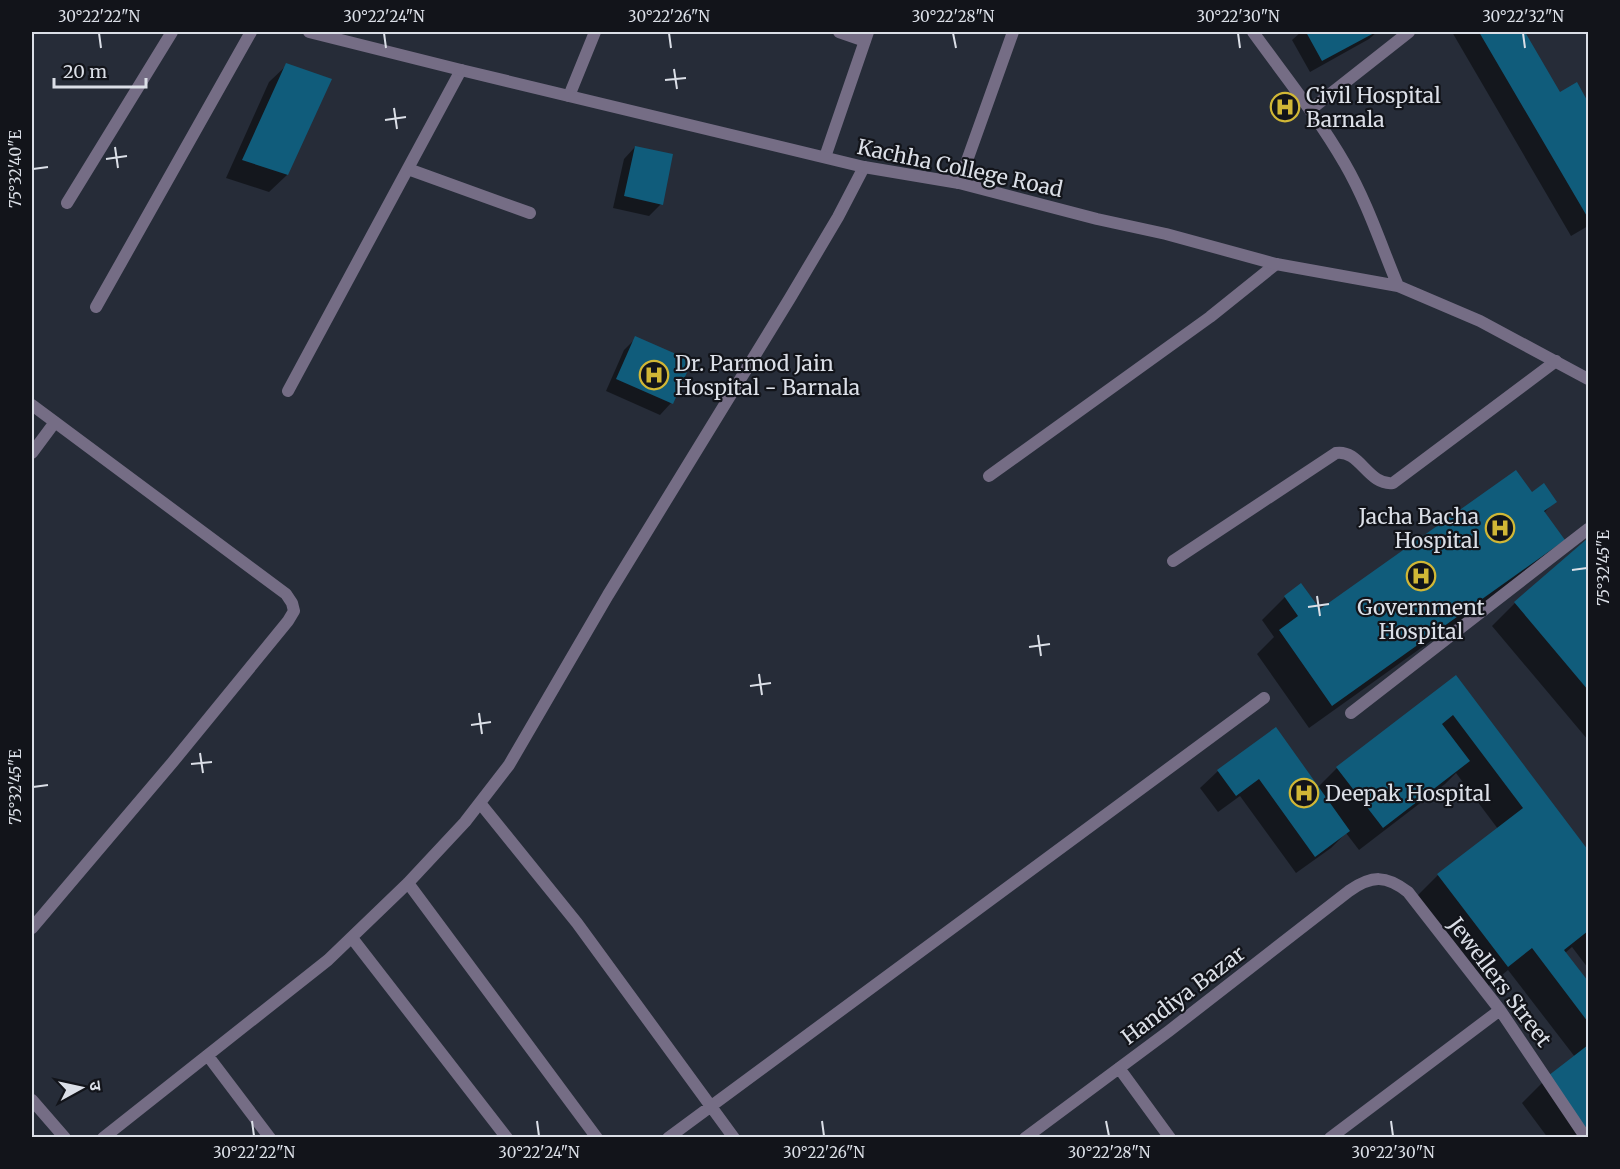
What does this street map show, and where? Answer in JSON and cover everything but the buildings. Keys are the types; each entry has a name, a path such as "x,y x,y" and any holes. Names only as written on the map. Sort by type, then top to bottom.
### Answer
{"street":[{"path":"67,202 172,32"},
{"path":"96,307 251,32"},
{"name":"Kachha College Road","path":"309,32 864,167 959,183 1097,219 1166,234 1276,264 1398,286 1480,321 1588,379"},
{"path":"569,96 595,32"},
{"path":"825,157 867,36 839,32"},
{"path":"959,183 1013,32"},
{"path":"1252,32 1310,110 1346,165 1398,286"},
{"path":"1310,110 1409,32"},
{"path":"288,392 461,70"},
{"path":"103,1137 295,988 352,938 408,883 480,803 509,765 608,595 796,288 838,217 864,167"},
{"path":"408,169 530,213"},
{"path":"989,476 1210,317 1276,264"},
{"path":"1173,561 1336,453 1349,454 1378,480 1385,484 1393,483 1556,361"},
{"path":"32,405 286,594 294,611 179,754 32,927"},
{"path":"32,453 55,422"},
{"path":"1351,713 1588,529"},
{"path":"668,1137 1264,698"},
{"path":"480,803 577,923 734,1137"},
{"name":"Jewellers Street","path":"1363,881 1380,879 1396,883 1408,892 1500,1010 1586,1137"},
{"name":"Handiya Bazar","path":"1024,1137 1119,1068 1363,881"},
{"path":"408,883 597,1137"},
{"path":"352,938 507,1137"},
{"path":"1330,1137 1500,1010"},
{"path":"208,1056 270,1137"},
{"path":"1119,1068 1170,1137"},
{"path":"32,1100 65,1137"}],"place":[{"name":"Civil Hospital Barnala","path":"1285,107"},
{"name":"Dr. Parmod Jain Hospital - Barnala","path":"654,375"},
{"name":"Jacha Bacha Hospital","path":"1500,528"},
{"name":"Government Hospital","path":"1421,576"},
{"name":"Deepak Hospital","path":"1304,793"}]}
